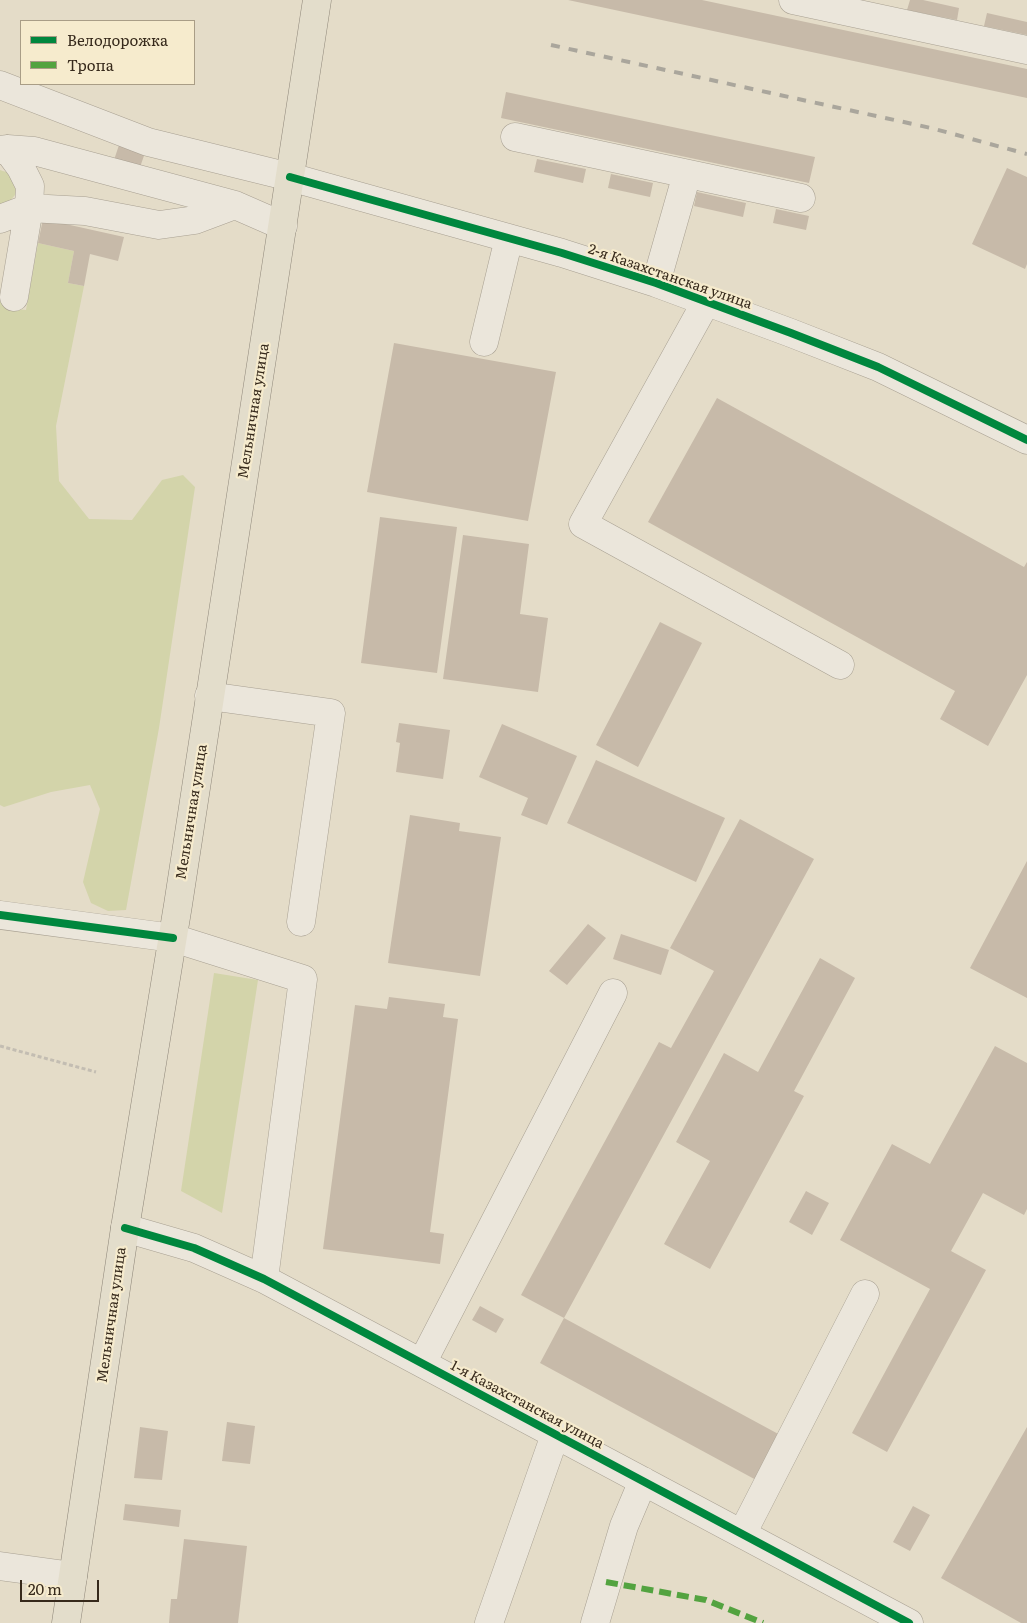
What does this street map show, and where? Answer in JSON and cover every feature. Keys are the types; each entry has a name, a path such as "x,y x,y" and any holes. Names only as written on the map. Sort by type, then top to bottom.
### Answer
{"main road":[{"name":"Мельничная улица","path":"66,1623 125,1228 173,938 317,0"}],"street":[{"path":"793,0 1027,50"},
{"name":"2-я Казахстанская улица","path":"0,85 148,142 290,177 509,238 656,283 878,367 1027,440"},
{"path":"515,137 800,198"},
{"path":"4,150 34,151 235,205 283,226"},
{"path":"4,150 21,168 30,186 29,208 14,297"},
{"path":"656,283 686,174"},
{"path":"0,219 29,208 85,211 159,225 195,220 235,205"},
{"path":"484,342 509,238"},
{"path":"706,302 583,524 840,665"},
{"path":"210,696 331,713 302,922"},
{"path":"0,915 173,938 304,979 264,1279"},
{"path":"422,1363 613,993"},
{"name":"1-я Казахстанская улица","path":"125,1228 194,1248 264,1279 742,1534 872,1614 909,1623"},
{"path":"742,1534 865,1294"},
{"path":"489,1623 555,1435"},
{"path":"595,1623 624,1526 643,1481"},
{"path":"0,1566 73,1576"}],"path":[{"path":"0,1046 96,1072"}],"green space":[{"path":"0,170 15,175 21,188 3,209 0,209"},
{"path":"38,243 74,251 68,283 84,286 56,426 59,481 89,519 132,520 162,480 183,475 195,487 159,728 126,910 108,911 91,903 83,882 100,809 90,785 51,792 4,807 0,805 0,298 7,308 26,310"},
{"path":"214,973 258,980 222,1213 181,1191"}],"building":[{"path":"568,0 702,0 1027,69 1027,98"},
{"path":"910,0 923,0 959,8 957,20 907,10"},
{"path":"987,13 1027,22 1027,35 984,26"},
{"path":"506,92 815,157 809,183 501,118"},
{"path":"120,142 146,150 139,170 113,163"},
{"path":"537,159 586,169 583,183 534,172"},
{"path":"1007,168 1027,177 1027,264 1025,269 972,244"},
{"path":"611,174 653,183 650,197 608,188"},
{"path":"697,192 746,203 743,217 694,206"},
{"path":"776,209 809,216 806,230 773,223"},
{"path":"43,219 124,237 118,261 90,254 84,286 68,283 74,251 38,243"},
{"path":"394,343 556,372 528,521 367,492"},
{"path":"717,398 1024,567 1027,562 1027,675 988,746 940,719 955,691 648,522"},
{"path":"380,517 457,527 437,673 361,663"},
{"path":"463,535 529,544 520,614 548,618 538,692 443,679"},
{"path":"660,622 702,643 638,767 596,745"},
{"path":"399,723 450,730 443,779 396,772 400,743 396,742"},
{"path":"502,724 577,756 547,825 521,815 528,798 479,777"},
{"path":"596,760 725,818 696,882 567,823"},
{"path":"410,815 460,823 459,831 501,837 480,976 388,963"},
{"path":"740,819 814,859 564,1318 521,1295 659,1042 671,1048 714,971 670,948"},
{"path":"1027,861 1027,998 970,968"},
{"path":"588,924 606,938 567,985 549,971"},
{"path":"621,934 669,950 661,975 613,959"},
{"path":"820,958 855,978 794,1091 804,1096 710,1269 664,1244 710,1161 676,1142 724,1053 758,1072"},
{"path":"389,997 445,1004 443,1017 458,1019 430,1232 444,1234 440,1264 323,1249 355,1005 387,1009"},
{"path":"995,1046 1027,1063 1027,1209 1024,1215 983,1193 951,1251 986,1270 887,1452 852,1433 930,1289 840,1240 892,1144 930,1164"},
{"path":"806,1191 829,1203 812,1235 789,1222"},
{"path":"480,1306 504,1319 496,1333 472,1320"},
{"path":"564,1318 782,1436 758,1481 540,1363"},
{"path":"227,1422 255,1426 250,1464 222,1461"},
{"path":"140,1427 168,1431 162,1480 134,1478"},
{"path":"1027,1427 1027,1623 1021,1623 941,1578"},
{"path":"125,1504 181,1510 179,1527 123,1520"},
{"path":"913,1506 930,1515 910,1551 893,1542"},
{"path":"184,1539 247,1546 238,1623 169,1623 171,1599 177,1599"}],"railway":[{"path":"551,45 931,128 1027,154"}],"marked path":[{"path":"606,1582 706,1600 763,1623"}],"cycle path":[{"path":"290,177 562,253 656,283 878,367 1027,440"},
{"path":"0,915 173,938"},
{"path":"125,1228 194,1248 264,1279 909,1623"}]}
